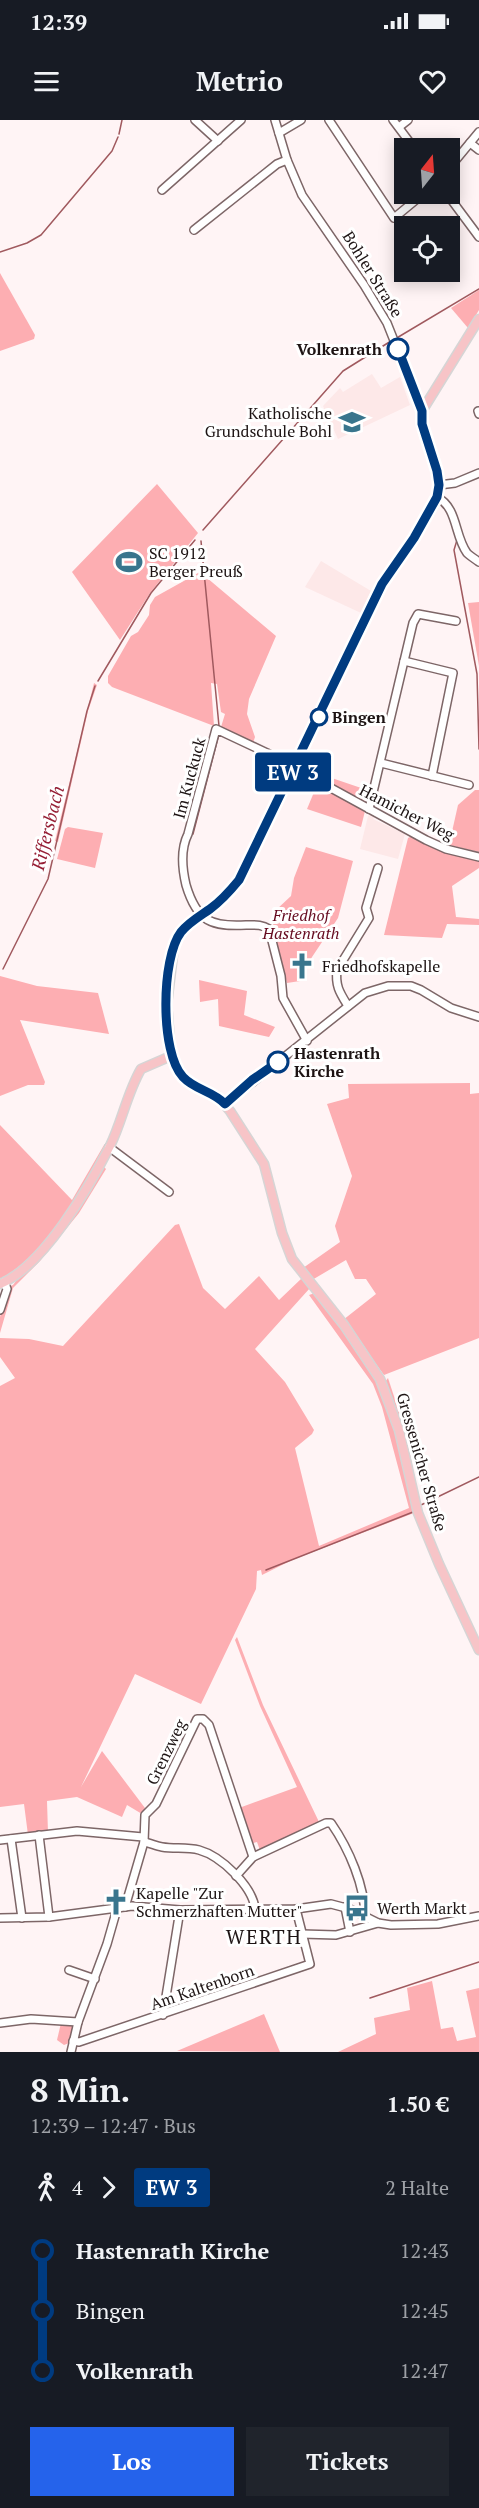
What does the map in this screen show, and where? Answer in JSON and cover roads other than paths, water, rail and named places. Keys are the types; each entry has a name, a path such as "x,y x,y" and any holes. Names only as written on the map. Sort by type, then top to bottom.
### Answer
{"main road":[{"path":"422,411 479,319"},
{"name":"Bohler Straße","path":"422,411 422,424 439,485"},
{"path":"2,1283 20,1272 35,1258 63,1225 109,1147 141,1069 171,1056 167,1004 174,946 180,933 225,896 239,880 382,584 414,538 437,497 439,485"},
{"name":"Gressenicher Straße","path":"171,1056 190,1083 217,1096 225,1104 264,1164 282,1233 292,1259 345,1326 380,1379 396,1422 418,1513 479,1650"}],"street":[{"path":"195,120 218,141"},
{"path":"162,190 242,120"},
{"name":"Bohler Straße","path":"275,120 287,160 302,195 364,285 395,340 422,411"},
{"path":"279,134 301,120"},
{"path":"329,120 394,218 411,204"},
{"path":"393,120 406,138"},
{"path":"399,128 408,120"},
{"path":"460,155 479,132"},
{"path":"470,143 479,150"},
{"path":"194,230 277,164 287,160"},
{"path":"454,204 479,237"},
{"path":"439,485 454,483 479,473"},
{"path":"437,497 444,501 450,509 466,551 479,562"},
{"path":"369,809 413,623 418,614 456,621"},
{"path":"404,661 453,673 432,776"},
{"name":"Im Kuckuck","path":"201,915 194,906 185,880 182,867 183,844 189,834 216,729 295,768"},
{"path":"381,763 469,785"},
{"name":"Hamicher Weg","path":"295,768 426,840 446,849 479,857"},
{"path":"348,1006 338,991 336,980 338,970 369,918 366,908 378,868"},
{"path":"201,915 214,925 258,925 269,929 281,976 283,998 307,1041"},
{"path":"225,1104 252,1080 307,1041 348,1006 376,988 411,986 451,1008 479,1017"},
{"path":"109,1147 169,1192"},
{"path":"0,1310 6,1289 2,1283"},
{"name":"Grenzweg","path":"125,1907 144,1839 145,1815 156,1804 194,1722 200,1718 209,1725 253,1857"},
{"path":"236,1875 253,1857 326,1823 332,1823 363,1891 365,1917"},
{"path":"0,1840 91,1831 144,1839 161,1847 199,1850 236,1875 251,1892 255,1908"},
{"path":"39,1835 49,1917"},
{"path":"11,1839 22,1918"},
{"path":"0,1918 49,1917 125,1907 180,1910 296,1909 331,1904 345,1907 378,1923 391,1925 438,1924 479,1916"},
{"path":"345,1907 350,1932"},
{"path":"71,2052 78,2022 117,1909"},
{"path":"296,1909 302,1934 336,1935 378,1923"},
{"path":"163,2015 180,1910"},
{"name":"Am Kaltenborn","path":"73,2041 79,2042 163,2015 310,1964 302,1934"},
{"path":"69,1970 95,1978"},
{"path":"0,2024 31,2019 78,2022"}],"waterway":[{"path":"119,134 122,120"},
{"path":"0,252 27,243 41,235 112,151 118,137"},
{"name":"Riffersbach","path":"395,339 479,289"},
{"name":"Riffersbach","path":"203,530 343,371 391,341"},
{"name":"Riffersbach","path":"98,681 151,593 195,540"},
{"path":"457,540 454,550 477,674 479,749"},
{"path":"201,541 219,726"},
{"name":"Riffersbach","path":"3,969 48,879 87,711 95,686"},
{"path":"193,834 219,734"},
{"path":"421,1505 479,1477"},
{"path":"266,1570 413,1512"},
{"path":"370,1998 479,1962"}],"place":[{"name":"Volkenrath","path":"398,349"},
{"name":"Katholische Grundschule Bohl","path":"352,422"},
{"name":"SC 1912 Berger Preuß","path":"129,562"},
{"name":"Bingen","path":"319,717"},
{"name":"Friedhofskapelle","path":"302,966"},
{"name":"Hastenrath Kirche","path":"278,1062"},
{"name":"Kapelle \"Zur Schmerzhaften Mutter\"","path":"116,1902"},
{"name":"Werth Markt","path":"357,1908"}],"district":[{"name":"WERTH","path":"264,1937"}],"park label":[{"name":"Friedhof Hastenrath","path":"301,924"}]}
